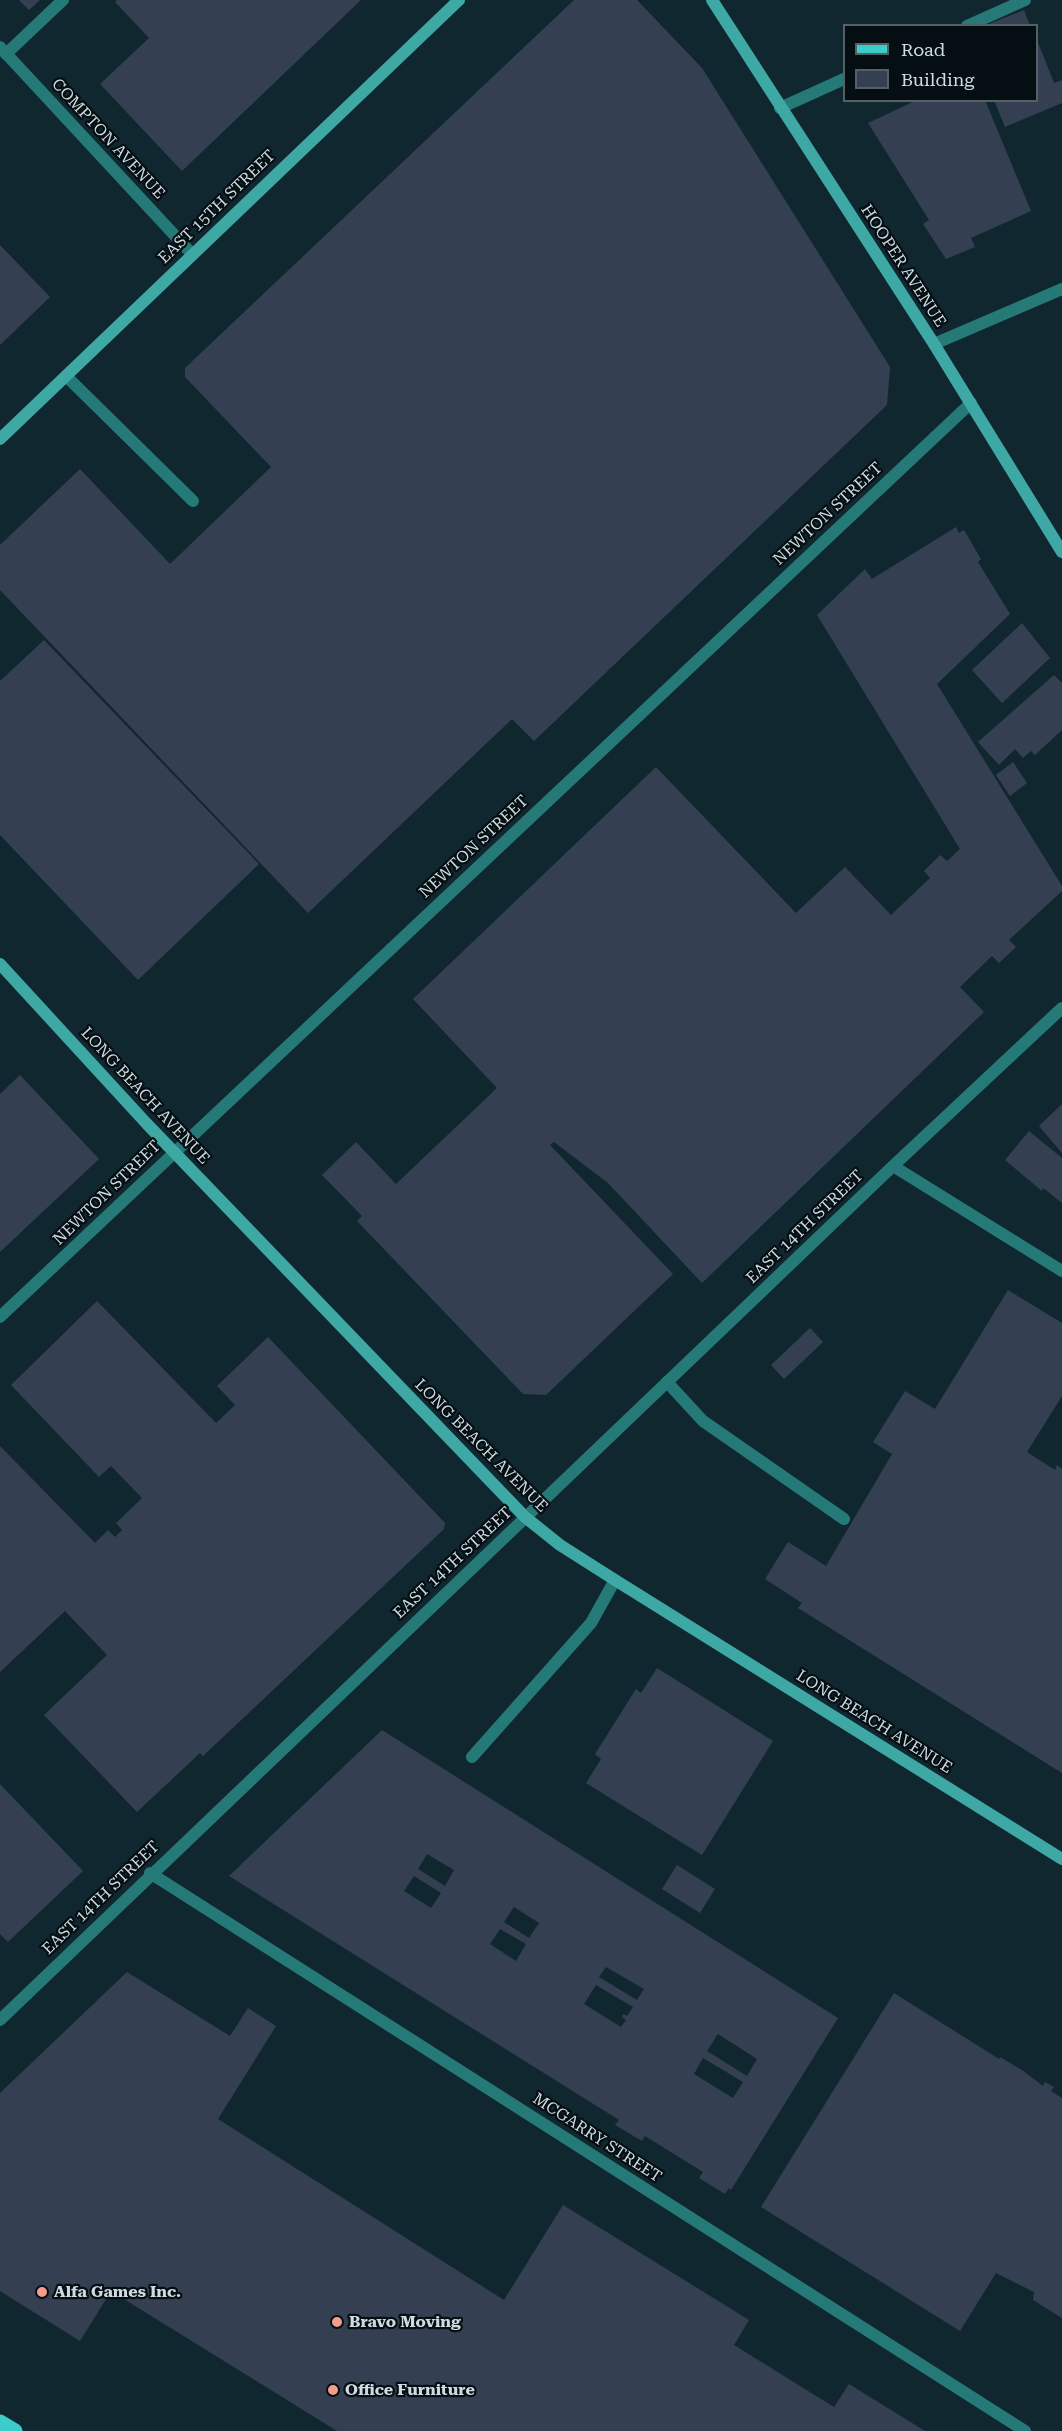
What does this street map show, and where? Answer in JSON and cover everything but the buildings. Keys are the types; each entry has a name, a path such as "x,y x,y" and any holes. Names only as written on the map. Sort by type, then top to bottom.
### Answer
{"main road":[{"path":"0,2422 15,2431"}],"street":[{"path":"3,51 63,0"},
{"name":"EAST 15TH STREET","path":"0,439 459,0"},
{"name":"HOOPER AVENUE","path":"712,0 934,344 1062,552"},
{"path":"971,24 1025,0"},
{"name":"COMPTON AVENUE","path":"3,51 192,254"},
{"path":"780,108 843,79"},
{"path":"934,344 1062,289"},
{"path":"66,375 193,501"},
{"name":"NEWTON STREET","path":"0,1317 970,403"},
{"name":"LONG BEACH AVENUE","path":"0,964 174,1152 525,1517 560,1545 1062,1859"},
{"name":"EAST 14TH STREET","path":"0,2020 150,1873 1062,1008"},
{"path":"893,1166 1062,1271"},
{"path":"667,1382 703,1421 844,1519"},
{"path":"472,1757 591,1623 615,1580"},
{"name":"MCGARRY STREET","path":"150,1873 1025,2431"}],"place":[{"name":"Alfa Games Inc.","path":"42,2292"},
{"name":"Bravo Moving","path":"337,2322"},
{"name":"Office Furniture","path":"333,2390"}]}
